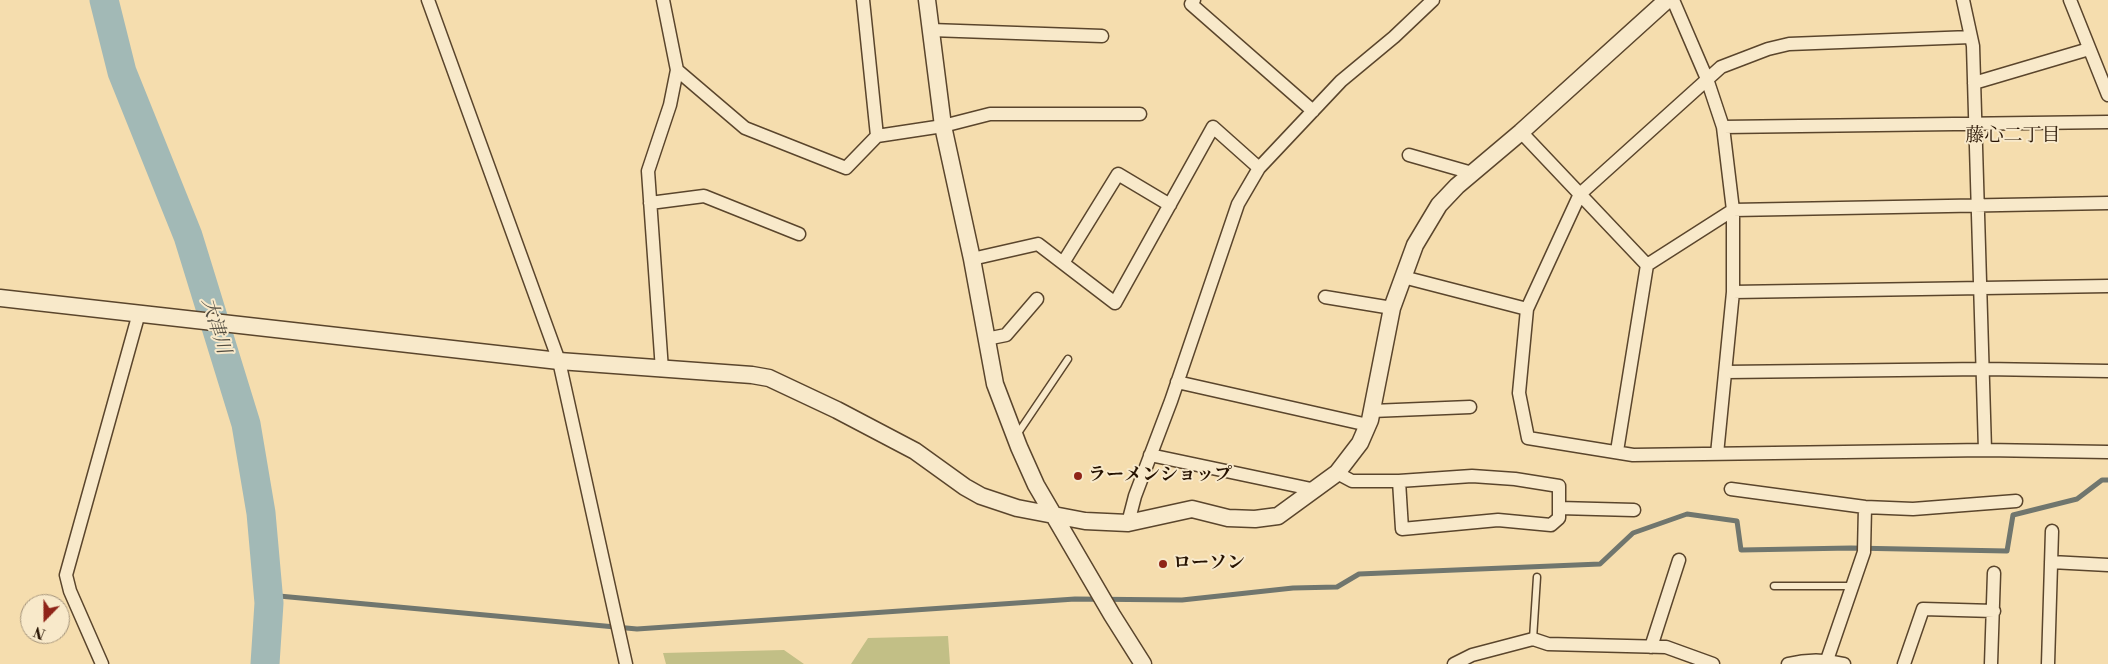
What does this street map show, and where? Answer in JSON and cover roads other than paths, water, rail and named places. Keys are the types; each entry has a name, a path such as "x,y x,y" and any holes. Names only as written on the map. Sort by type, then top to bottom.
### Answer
{"street":[{"path":"428,0 559,361 626,664"},
{"path":"662,370 648,171 670,105 676,70 663,0"},
{"path":"863,0 877,136"},
{"path":"927,0 944,126 972,259 995,384 1036,485 1056,515 1112,616 1143,664"},
{"path":"1194,0 1191,4 1313,111"},
{"path":"1128,523 1238,204 1260,168 1341,81 1394,37 1433,0"},
{"path":"0,298 559,361 662,370 724,372 769,378 804,393 895,439 981,496 1016,508 1085,521 1128,523 1192,509 1228,518 1255,519 1278,516 1338,473 1360,443 1370,418 1392,308 1414,245 1439,205 1472,173 1521,132 1667,0"},
{"path":"1673,0 1707,79 1723,127 1733,210 1733,292 1717,454"},
{"path":"1963,0 1971,37 1974,83 1985,450"},
{"path":"2070,0 2108,95"},
{"path":"931,30 1102,36"},
{"path":"1971,37 1789,44 1768,49 1721,67 1707,79 1580,194 1527,309 1518,393 1528,438 1633,455 1985,450 2108,452"},
{"path":"1974,83 2089,49"},
{"path":"676,70 745,128 846,168 877,136 944,126 990,114 1140,114"},
{"path":"1723,127 2108,122"},
{"path":"972,259 1038,244 1115,303 1213,127 1260,168"},
{"path":"1521,132 1647,265"},
{"path":"1409,155 1472,173"},
{"path":"1062,263 1118,174 1170,205"},
{"path":"650,203 704,196 799,234"},
{"path":"1616,451 1647,265 1733,210 2108,203"},
{"path":"1403,277 1527,309"},
{"path":"1733,292 2108,286"},
{"path":"1325,297 1392,308"},
{"path":"986,339 1006,335 1037,299"},
{"path":"102,664 70,591 66,576 144,314"},
{"path":"1726,372 1984,369 2108,371"},
{"path":"1177,382 1370,418 1470,407"},
{"path":"1150,455 1316,490"},
{"path":"1338,473 1352,481 1400,481 1472,476 1559,486 1558,518 1551,525 1498,520 1402,529 1400,481"},
{"path":"1731,489 1865,507 1914,509 2016,501"},
{"path":"1827,660 1864,552 1865,507"},
{"path":"1559,508 1634,510"},
{"path":"2048,664 2052,531"},
{"path":"1651,647 1679,560"},
{"path":"2051,562 2108,565"},
{"path":"1991,664 1994,573"},
{"path":"1904,664 1924,609 1994,611"},
{"path":"1454,664 1472,655 1533,639 1548,644 1666,647 1713,664"},
{"path":"1788,664 1805,660 1827,660 1844,664"}],"lane":[{"path":"1015,437 1068,359"},
{"path":"1533,639 1537,577"},
{"path":"1774,586 1852,586"}],"waterway":[{"name":"大津川","path":"104,0 122,72 188,236 246,424 261,513 269,603 265,664"},
{"path":"268,595 637,629 1075,599 1182,600 1293,588 1337,587 1359,574 1600,564 1633,533 1687,514 1737,521 1741,550 1851,548 2007,551 2013,515 2077,499 2102,480 2108,480"}],"place":[{"name":"ラーメンショップ","path":"1078,476"},
{"name":"ローソン","path":"1163,564"}],"district":[{"name":"藤心二丁目","path":"2013,136"}]}
